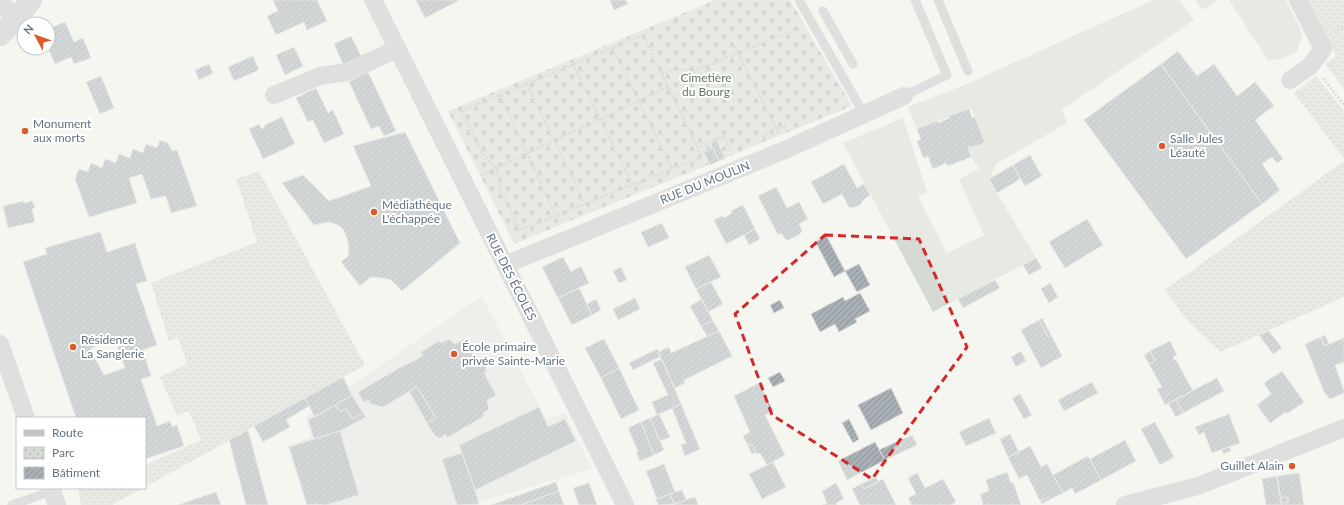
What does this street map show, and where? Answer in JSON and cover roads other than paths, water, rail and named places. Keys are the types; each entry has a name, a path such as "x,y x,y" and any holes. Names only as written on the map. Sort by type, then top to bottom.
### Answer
{"street":[{"path":"0,35 18,17 30,0"},
{"name":"RUE DES ÉCOLES","path":"373,0 625,505"},
{"path":"1290,80 1312,64 1323,49 1298,0"},
{"path":"274,95 320,76 347,72 398,49"},
{"name":"RUE DU MOULIN","path":"505,265 787,149 904,96"},
{"path":"0,344 26,417"},
{"path":"1125,505 1198,486 1344,428"}],"lane":[{"path":"799,0 864,114"},
{"path":"904,96 947,76 915,0"},
{"path":"938,0 968,71"},
{"path":"823,11 853,64"},
{"path":"12,505 53,495"}],"place":[{"name":"Monument aux morts","path":"25,131"},
{"name":"Salle Jules Léauté","path":"1162,146"},
{"name":"Médiathèque L'échappée","path":"374,212"},
{"name":"Résidence La Sanglerie","path":"73,347"},
{"name":"École primaire privée Sainte-Marie","path":"454,354"},
{"name":"Guillet Alain","path":"1292,466"}],"park label":[{"name":"Cimetière du Bourg","path":"706,85"}]}
